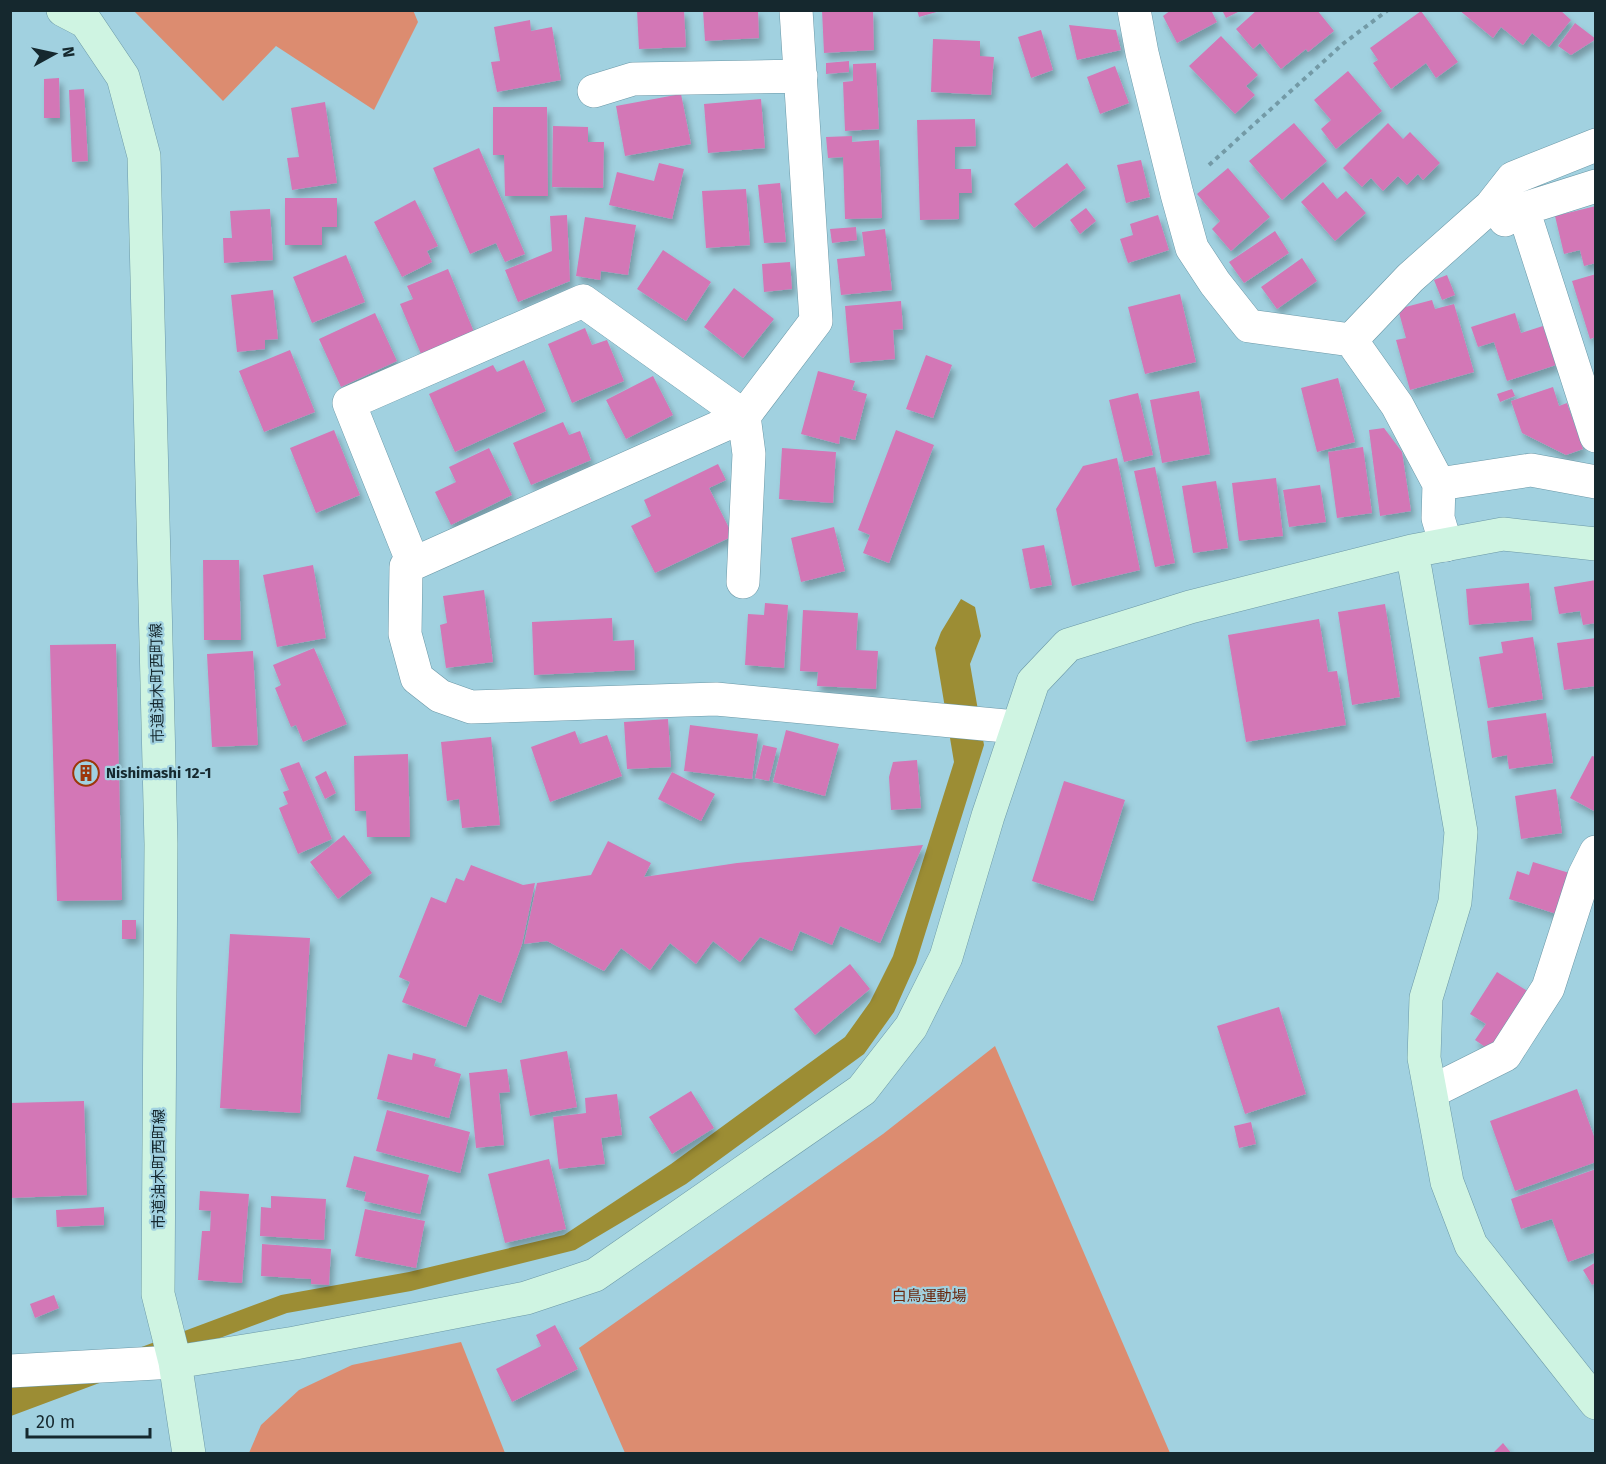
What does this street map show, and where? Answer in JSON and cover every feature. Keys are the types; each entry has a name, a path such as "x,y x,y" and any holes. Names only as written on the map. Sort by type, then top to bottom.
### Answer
{"street":[{"name":"市道油木町西町線","path":"63,10 86,22 123,77 144,156 161,844 158,1294 175,1362 189,1454"},
{"path":"796,10 816,321 744,416 406,567 405,633 417,678 440,696 471,707 716,699 1016,727"},
{"path":"1134,10 1152,97 1192,248 1215,283 1249,326 1351,340 1397,405 1438,484 1438,518 1446,545"},
{"path":"594,91 633,79 801,76"},
{"path":"1351,340 1410,278 1491,206 1513,178 1596,145"},
{"path":"1410,278 1523,209 1596,186"},
{"path":"1523,209 1596,436"},
{"path":"413,563 349,403 583,301 744,416 749,454 743,582"},
{"path":"1438,484 1531,470 1596,482"},
{"path":"10,1371 175,1362 296,1342 526,1298 595,1275 862,1090 911,1027 946,957 1016,727 1033,682 1068,645 1190,607 1412,551 1503,534 1596,544"},
{"path":"1412,551 1461,832 1455,902 1426,998 1424,1058 1447,1182 1471,1245 1596,1402"},
{"path":"1431,1092 1505,1055 1548,988 1584,876 1596,852"}],"path":[{"path":"1238,139 1344,43 1388,10"}],"green space":[{"path":"413,10 418,22 374,110 276,46 223,101 134,11"},
{"name":"白鳥運動場","path":"995,1046 1170,1453 625,1453 579,1348 883,1134"},
{"path":"461,1342 505,1453 249,1453 261,1425 299,1390 352,1365"}],"shaded area":[{"path":"961,599 975,607 981,636 970,664 984,745 916,963 894,1012 864,1054 686,1184 575,1250 411,1291 287,1313 11,1416 10,1388 96,1364 281,1295 409,1272 564,1235 671,1164 845,1037 870,1002 893,956 954,762 935,648 941,632"}],"building":[{"path":"637,10 684,10 686,47 639,49"},
{"path":"703,10 758,10 759,38 705,41"},
{"path":"822,10 873,10 874,50 824,53"},
{"path":"917,10 939,10 940,11 919,17"},
{"path":"1171,10 1211,10 1217,22 1177,43 1163,16"},
{"path":"1222,10 1242,10 1226,18"},
{"path":"1257,10 1317,10 1334,31 1308,52 1306,49 1281,69 1260,43 1253,49 1236,29"},
{"path":"1459,10 1560,10 1571,20 1549,47 1532,33 1523,45 1501,27 1493,38"},
{"path":"1421,11 1458,62 1436,78 1426,63 1391,89 1373,63 1378,60 1370,48"},
{"path":"530,20 531,31 552,27 561,80 497,92 491,62 500,61 494,27"},
{"path":"1575,23 1596,39 1571,55 1558,46"},
{"path":"1069,25 1116,30 1121,50 1077,60"},
{"path":"1041,30 1053,70 1031,78 1018,37"},
{"path":"1221,36 1258,75 1246,86 1255,95 1235,114 1189,66"},
{"path":"933,39 980,41 980,56 994,57 991,95 931,92"},
{"path":"849,61 849,72 826,74 826,63"},
{"path":"876,63 879,129 845,131 843,82 853,81 853,64"},
{"path":"1115,66 1129,103 1100,114 1087,77"},
{"path":"1348,71 1382,111 1336,149 1321,129 1331,120 1314,100"},
{"path":"59,78 60,118 44,118 44,79"},
{"path":"84,89 88,161 72,162 69,90"},
{"path":"681,94 691,144 625,156 616,106"},
{"path":"761,99 765,148 708,153 704,104"},
{"path":"325,102 337,183 292,190 287,158 299,157 291,108"},
{"path":"493,107 547,107 548,196 505,196 504,155 493,155"},
{"path":"975,119 976,146 955,147 955,169 971,169 972,193 959,193 959,219 920,220 917,120"},
{"path":"1294,123 1327,161 1282,200 1249,161"},
{"path":"1388,123 1403,139 1410,132 1440,163 1423,180 1418,174 1407,185 1398,176 1383,191 1371,178 1362,187 1343,168"},
{"path":"553,126 588,127 588,142 604,142 603,188 552,187"},
{"path":"852,136 852,142 879,140 882,218 845,219 843,157 828,158 826,137"},
{"path":"479,148 525,254 505,262 496,243 470,254 433,168"},
{"path":"1141,160 1150,197 1126,203 1117,165"},
{"path":"659,163 684,169 672,219 609,205 617,172 654,181"},
{"path":"1067,163 1086,188 1034,228 1014,204"},
{"path":"1228,168 1270,217 1231,251 1212,229 1220,221 1197,194"},
{"path":"1323,182 1337,199 1346,191 1366,213 1335,241 1301,202"},
{"path":"780,183 786,242 764,243 758,185"},
{"path":"746,189 750,245 706,248 702,191"},
{"path":"285,198 337,198 337,227 322,227 322,245 285,245"},
{"path":"415,200 438,246 427,251 432,262 402,277 374,222"},
{"path":"1596,206 1596,263 1584,266 1580,250 1564,254 1555,216"},
{"path":"1086,208 1096,221 1080,234 1070,220"},
{"path":"270,209 273,260 224,263 223,238 232,238 230,211"},
{"path":"567,215 570,281 518,302 505,270 552,251 550,216"},
{"path":"1158,215 1169,250 1128,263 1120,239 1133,235 1130,224"},
{"path":"585,217 636,225 628,275 601,271 600,280 576,276"},
{"path":"856,227 857,240 832,243 830,229"},
{"path":"885,229 892,290 841,295 837,259 865,256 862,232"},
{"path":"1275,231 1289,253 1244,283 1229,262"},
{"path":"663,250 711,282 686,321 637,289"},
{"path":"346,255 365,302 312,323 293,277"},
{"path":"1302,258 1317,281 1277,309 1261,287"},
{"path":"790,262 792,289 764,292 762,264"},
{"path":"448,269 474,332 421,354 400,304 413,299 407,286"},
{"path":"1596,274 1596,337 1590,339 1572,281"},
{"path":"1447,275 1455,295 1442,300 1434,280"},
{"path":"734,288 774,319 743,358 704,327"},
{"path":"273,290 278,339 265,340 265,349 237,352 231,295"},
{"path":"1180,294 1196,362 1145,374 1128,307"},
{"path":"1432,300 1435,309 1454,304 1474,372 1410,390 1396,340 1406,338 1398,309"},
{"path":"901,301 903,329 893,330 895,359 850,363 845,306"},
{"path":"375,313 397,361 341,387 319,339"},
{"path":"1515,313 1521,333 1543,326 1556,365 1507,381 1494,342 1478,347 1471,327"},
{"path":"585,328 592,345 607,340 624,381 572,403 548,344"},
{"path":"290,350 315,412 264,432 239,371"},
{"path":"926,355 952,365 933,418 906,409"},
{"path":"524,360 546,411 455,452 429,394 493,365 497,372"},
{"path":"818,371 855,381 852,390 867,394 855,440 840,436 839,444 801,434"},
{"path":"653,376 673,415 626,439 606,400"},
{"path":"1338,378 1355,442 1317,452 1301,388"},
{"path":"1553,387 1559,406 1567,403 1583,449 1566,455 1522,433 1511,401"},
{"path":"1512,389 1515,396 1500,402 1497,394"},
{"path":"1199,391 1210,454 1162,463 1150,400"},
{"path":"1138,393 1153,455 1124,462 1109,400"},
{"path":"563,422 569,435 580,431 591,460 531,485 513,443"},
{"path":"1384,428 1402,452 1411,511 1380,516 1369,430"},
{"path":"334,430 360,495 316,513 290,448"},
{"path":"896,430 934,445 889,563 863,553 870,535 858,530"},
{"path":"1363,447 1372,513 1337,518 1328,452"},
{"path":"489,448 512,495 451,525 435,492 456,482 449,467"},
{"path":"782,448 836,452 833,503 779,499"},
{"path":"1117,458 1140,570 1072,586 1056,509 1083,466"},
{"path":"718,464 726,480 709,488 733,536 655,573 631,526 651,516 644,500"},
{"path":"1155,467 1175,563 1155,567 1134,471"},
{"path":"1276,478 1283,536 1239,541 1232,483"},
{"path":"1216,481 1228,548 1193,553 1182,486"},
{"path":"1320,485 1326,522 1289,527 1283,490"},
{"path":"834,527 845,571 801,582 791,538"},
{"path":"1044,545 1052,585 1030,589 1022,549"},
{"path":"203,560 239,560 241,640 204,640"},
{"path":"313,565 326,638 277,647 263,575"},
{"path":"1596,580 1596,623 1583,625 1580,611 1559,614 1554,587"},
{"path":"1529,583 1532,620 1469,625 1466,589"},
{"path":"484,590 493,662 446,668 440,625 447,623 443,596"},
{"path":"765,603 788,605 784,668 745,665 748,614 764,615"},
{"path":"1385,604 1400,697 1352,705 1338,612"},
{"path":"803,610 858,613 856,650 878,651 876,689 817,686 818,672 800,671"},
{"path":"612,618 613,641 634,640 635,670 534,675 532,622"},
{"path":"1319,619 1328,672 1337,671 1346,725 1246,742 1228,635"},
{"path":"1533,637 1543,699 1488,708 1479,657 1503,653 1501,642"},
{"path":"1596,638 1596,686 1564,690 1557,643"},
{"name":"Nishimashi 12-1","path":"116,644 122,900 57,901 50,645"},
{"path":"314,648 347,724 303,742 296,725 291,727 275,688 281,685 273,665"},
{"path":"253,651 258,745 212,747 207,654"},
{"path":"1546,713 1553,763 1509,769 1507,755 1492,758 1487,721"},
{"path":"668,719 671,767 627,769 624,722"},
{"path":"690,725 758,734 752,779 684,771"},
{"path":"786,730 839,744 825,796 773,782"},
{"path":"575,731 580,744 607,735 622,776 550,802 531,747"},
{"path":"491,737 500,825 462,828 459,799 447,801 441,742"},
{"path":"763,745 777,748 769,781 755,778"},
{"path":"408,754 410,837 367,837 366,811 355,811 354,756"},
{"path":"1592,756 1596,757 1596,812 1570,798"},
{"path":"917,760 921,808 891,810 889,777 893,762"},
{"path":"299,762 332,839 298,854 279,808 288,804 283,792 289,790 280,769"},
{"path":"326,771 336,793 325,799 315,777"},
{"path":"672,772 715,794 701,821 658,799"},
{"path":"1064,781 1125,800 1093,901 1032,881"},
{"path":"1556,789 1562,833 1521,839 1515,796"},
{"path":"344,835 372,873 338,899 310,862"},
{"path":"608,841 651,863 644,877 737,863 923,845 880,943 840,926 832,945 800,931 792,951 760,937 740,962 713,941 696,964 670,943 650,970 621,948 604,971 547,941 524,944 537,883 591,875"},
{"path":"1533,862 1576,875 1563,916 1509,899 1517,871 1529,875"},
{"path":"471,865 523,885 535,883 522,944 501,1003 479,994 466,1027 402,1002 410,982 399,977 431,897 446,903 456,878 464,881"},
{"path":"122,920 136,920 136,939 122,939"},
{"path":"230,934 310,938 300,1113 220,1108"},
{"path":"850,964 870,989 815,1035 794,1009"},
{"path":"1497,972 1534,995 1497,1055 1475,1040 1486,1024 1470,1014"},
{"path":"1279,1007 1306,1094 1245,1114 1217,1026"},
{"path":"567,1051 577,1107 530,1116 520,1060"},
{"path":"413,1053 436,1059 434,1066 461,1074 449,1118 377,1099 388,1054 412,1060"},
{"path":"507,1069 510,1092 499,1093 504,1145 476,1148 469,1073"},
{"path":"1577,1089 1596,1142 1596,1162 1515,1191 1490,1121"},
{"path":"691,1091 714,1128 672,1154 649,1117"},
{"path":"617,1094 622,1135 601,1138 605,1164 559,1169 553,1117 586,1113 585,1098"},
{"path":"84,1101 87,1195 10,1198 10,1103"},
{"path":"387,1110 470,1132 460,1173 376,1151"},
{"path":"1251,1122 1256,1144 1239,1148 1234,1126"},
{"path":"354,1156 429,1175 420,1214 364,1201 366,1192 346,1187"},
{"path":"549,1159 566,1229 505,1243 488,1174"},
{"path":"1596,1169 1596,1252 1568,1262 1552,1219 1521,1229 1511,1199"},
{"path":"200,1191 249,1194 242,1283 198,1280 202,1231 210,1231 211,1211 199,1210"},
{"path":"271,1196 326,1199 324,1240 260,1236 261,1207 271,1208"},
{"path":"104,1207 104,1225 57,1227 56,1210"},
{"path":"365,1209 425,1221 416,1268 355,1256"},
{"path":"262,1244 331,1249 329,1285 311,1284 311,1279 261,1276"},
{"path":"1596,1262 1596,1282 1592,1285 1583,1270"},
{"path":"54,1295 59,1308 35,1318 30,1304"},
{"path":"555,1325 578,1369 512,1402 496,1369 541,1346 536,1335"},
{"path":"1503,1443 1512,1454 1492,1454"}],"place":[{"name":"Nishimashi 12-1","path":"86,773"}]}
